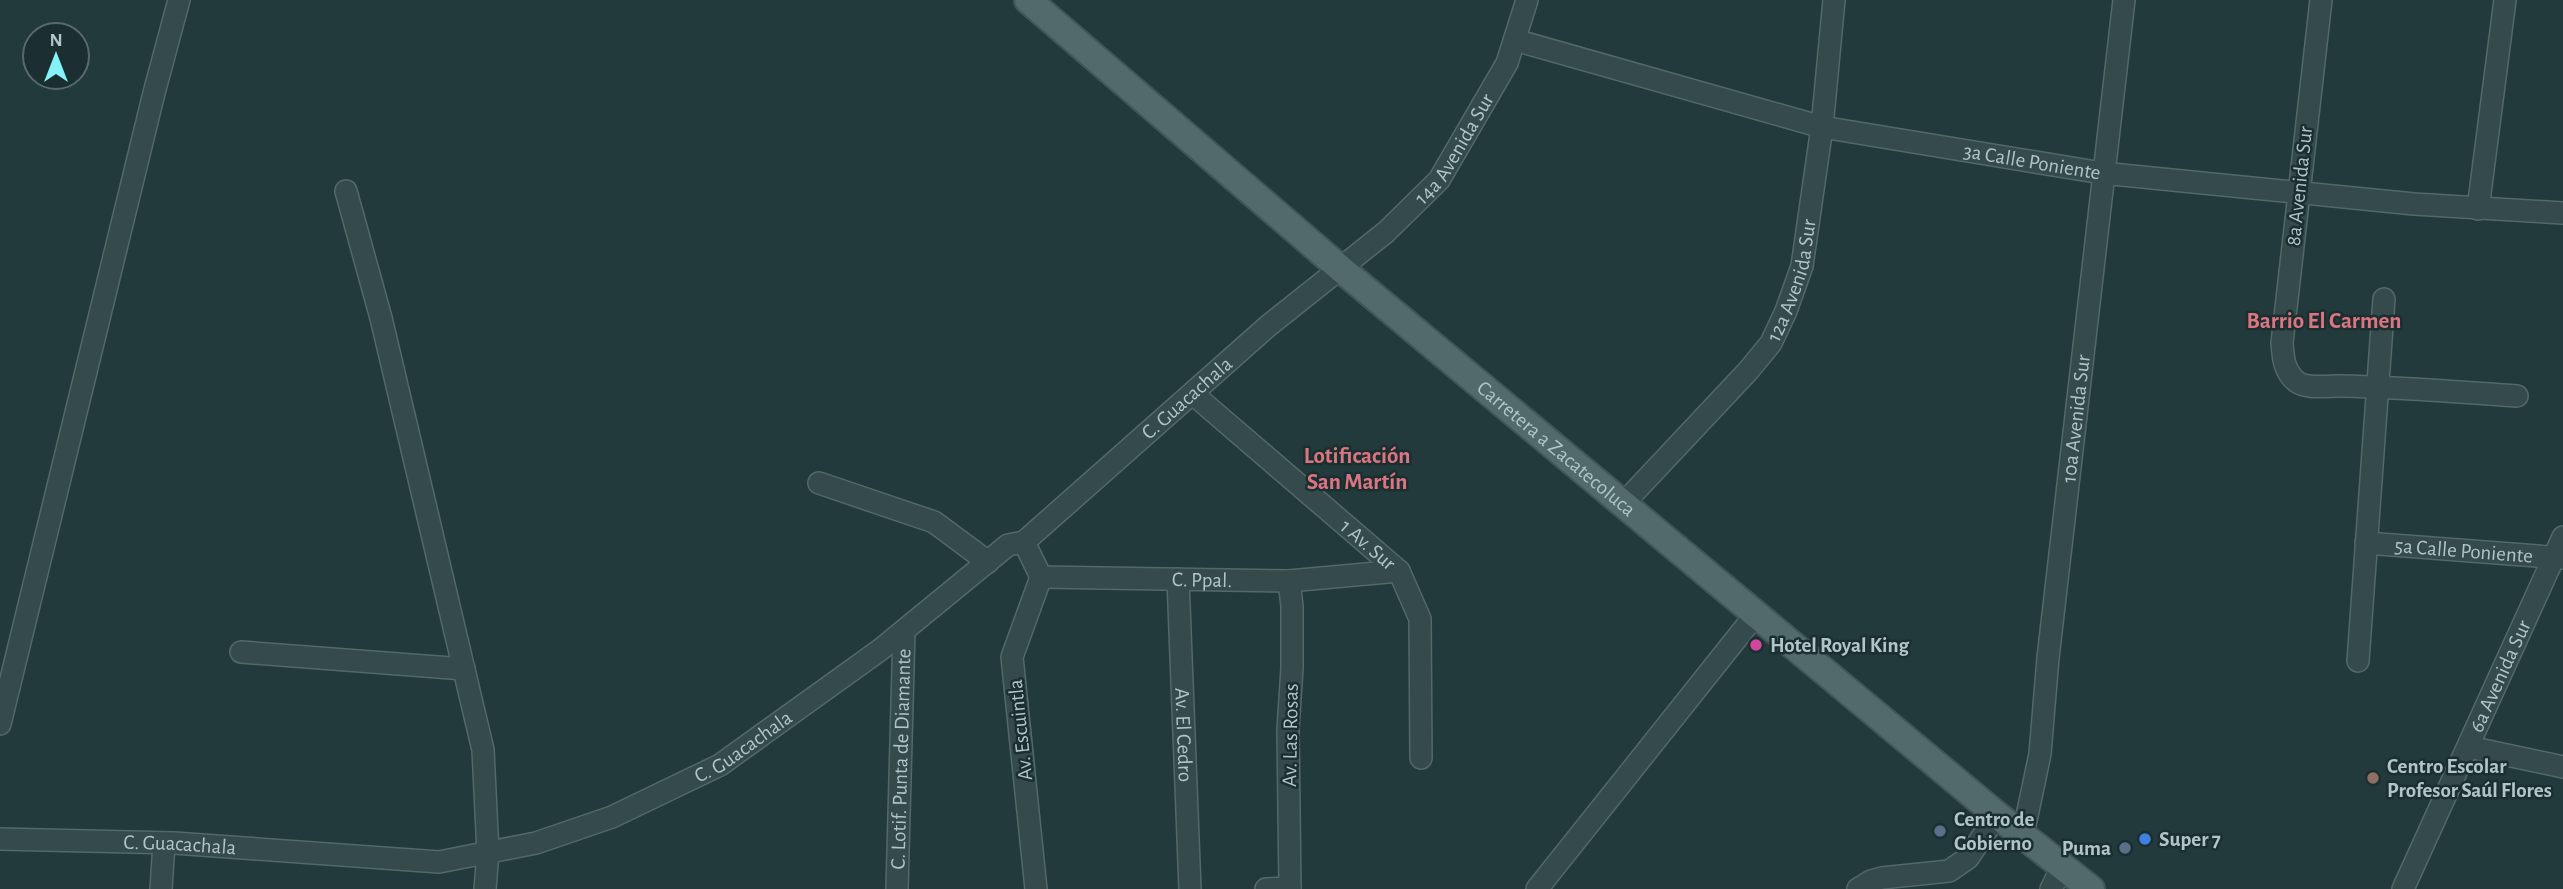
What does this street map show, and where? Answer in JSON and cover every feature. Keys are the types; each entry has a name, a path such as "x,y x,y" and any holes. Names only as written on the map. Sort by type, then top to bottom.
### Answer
{"main road":[{"name":"Carretera a Zacatecoluca","path":"1028,0 1341,269 1997,816 2091,889"}],"street":[{"path":"0,724 178,0"},
{"name":"14a Avenida Sur","path":"1341,269 1386,232 1438,180 1507,64 1528,0"},
{"name":"12a Avenida Sur","path":"1624,503 1748,371 1770,343 1786,311 1802,266 1822,127 1834,0"},
{"name":"10a Avenida Sur","path":"2023,835 2040,754 2048,657 2124,0"},
{"name":"8a Avenida Sur","path":"2321,0 2282,343 2283,360 2288,372 2298,383 2377,387"},
{"path":"2479,209 2505,0"},
{"name":"3a Calle Poniente","path":"1515,40 1822,127 2102,173 2479,209 2563,213"},
{"path":"346,191 382,318 483,750 488,853 485,889"},
{"name":"C. Guacachala","path":"0,839 164,843 439,862 536,843 612,817 720,765 880,650 1008,545 1024,542 1268,326 1341,269"},
{"path":"2358,661 2384,299"},
{"path":"2377,387 2517,396"},
{"name":"1 Av. Sur","path":"1193,394 1399,571 1420,619 1421,758"},
{"path":"818,483 934,522 988,562"},
{"name":"6a Avenida Sur","path":"2403,889 2559,558 2563,537"},
{"path":"1024,542 1041,577"},
{"name":"5a Calle Poniente","path":"2366,543 2559,558"},
{"name":"C. Ppal.","path":"1041,577 1289,581 1399,571"},
{"name":"Av. Escuintla","path":"1036,889 1012,657 1041,577"},
{"name":"Av. El Cedro","path":"1178,579 1190,889"},
{"name":"Av. Las Rosas","path":"1289,581 1292,606 1288,729 1290,888"},
{"path":"1537,889 1756,614"},
{"name":"C. Lotif. Punta de Diamante","path":"897,889 904,631"},
{"path":"241,652 464,669"},
{"path":"2469,747 2563,767"},
{"path":"1858,889 1882,878 1948,871 1968,858 1997,816"},
{"path":"161,889 164,843"},
{"path":"2051,889 2063,865"},
{"path":"1266,889 1290,888"}],"place":[{"name":"Hotel Royal King","path":"1756,645"},
{"name":"Centro Escolar Profesor Saúl Flores","path":"2373,778"},
{"name":"Centro de Gobierno","path":"1940,831"},
{"name":"Super 7","path":"2145,839"},
{"name":"Puma","path":"2125,848"}],"district":[{"name":"Barrio El Carmen","path":"2324,320"},
{"name":"Lotificación San Martín","path":"1357,468"}]}
